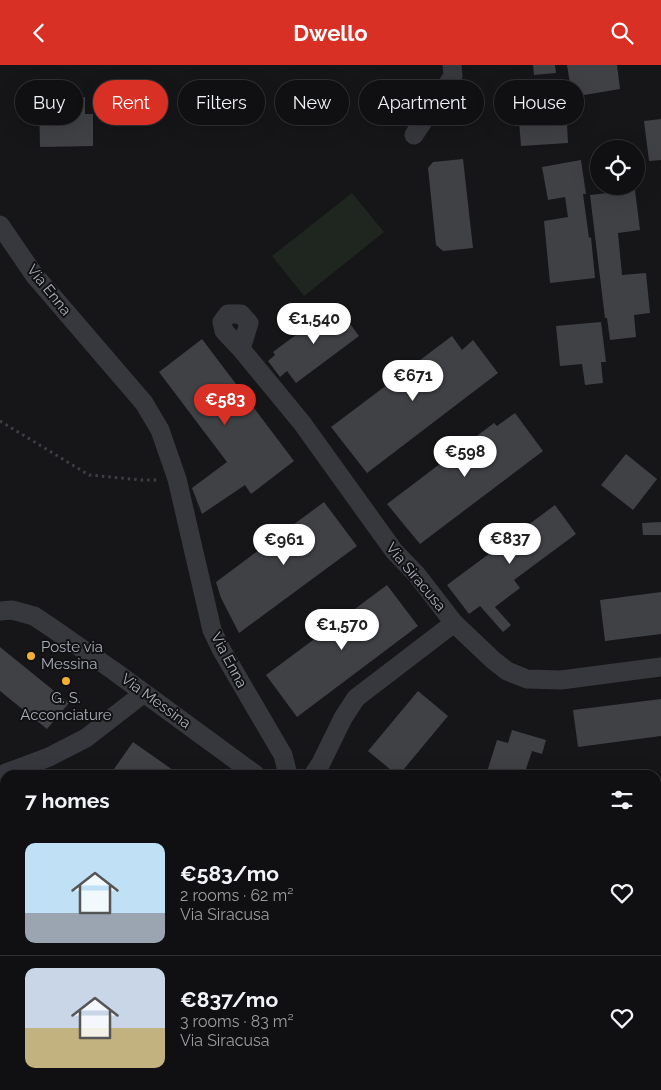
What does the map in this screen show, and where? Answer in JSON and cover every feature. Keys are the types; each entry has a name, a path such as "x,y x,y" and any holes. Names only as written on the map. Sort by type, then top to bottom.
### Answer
{"street":[{"path":"414,135 453,76 452,65"},
{"name":"Via Enna","path":"0,225 35,275 144,403 160,430 177,479 212,630 221,649 283,755 287,770"},
{"name":"Via Siracusa","path":"240,349 302,423 394,551 417,575 454,623 507,671 528,679 561,680 661,667"},
{"name":"Via Messina","path":"0,611 12,610 34,616 249,770"},
{"path":"316,770 343,718 356,698 454,623"},
{"path":"7,770 49,757 86,739 144,693"}],"path":[{"path":"0,421 89,475 141,480 177,479"}],"shaded area":[{"path":"352,193 384,232 304,296 272,256"}],"building":[{"path":"533,65 555,65 556,73 534,75"},
{"path":"567,65 617,65 620,89 584,95 584,80 569,80"},
{"path":"83,97 85,97 85,114 93,114 93,146 40,147 40,125 83,125"},
{"path":"661,119 661,160 649,161 644,121"},
{"path":"519,125 567,125 568,143 521,146"},
{"path":"463,159 473,248 443,251 436,245 428,168 433,162"},
{"path":"581,160 586,194 583,194 589,238 591,237 595,278 550,283 544,221 568,217 565,197 548,200 542,167"},
{"path":"590,195 636,195 640,230 618,233 622,275 646,273 650,313 634,315 636,337 610,340 607,318 605,318"},
{"path":"336,305 359,336 296,383 287,371 280,377 268,361 275,355 273,352"},
{"path":"601,322 606,362 601,362 603,383 585,385 582,364 560,366 556,326"},
{"path":"452,336 462,350 473,340 498,373 367,473 331,427"},
{"path":"202,339 294,461 251,494 245,485 202,514 192,488 227,462 159,372"},
{"path":"515,413 543,451 420,544 387,504 494,423 497,426"},
{"path":"626,454 657,479 633,510 601,485"},
{"path":"324,502 357,546 239,633 221,598 216,582"},
{"path":"555,505 576,534 514,580 520,588 495,607 511,625 503,632 480,606 469,614 447,585"},
{"path":"661,522 661,535 643,535 642,523"},
{"path":"387,585 418,626 297,717 266,675"},
{"path":"661,592 661,634 605,641 600,600"},
{"path":"0,647 69,703 47,729 0,691"},
{"path":"418,691 448,716 403,770 391,770 368,751"},
{"path":"661,699 661,736 578,747 573,710"},
{"path":"512,730 546,740 542,754 532,751 526,770 488,770 497,740 508,743"},
{"path":"133,742 173,770 116,770 114,769"}],"place":[{"name":"Poste via Messina","path":"31,656"},
{"name":"G. S. Acconciature","path":"66,681"}]}
